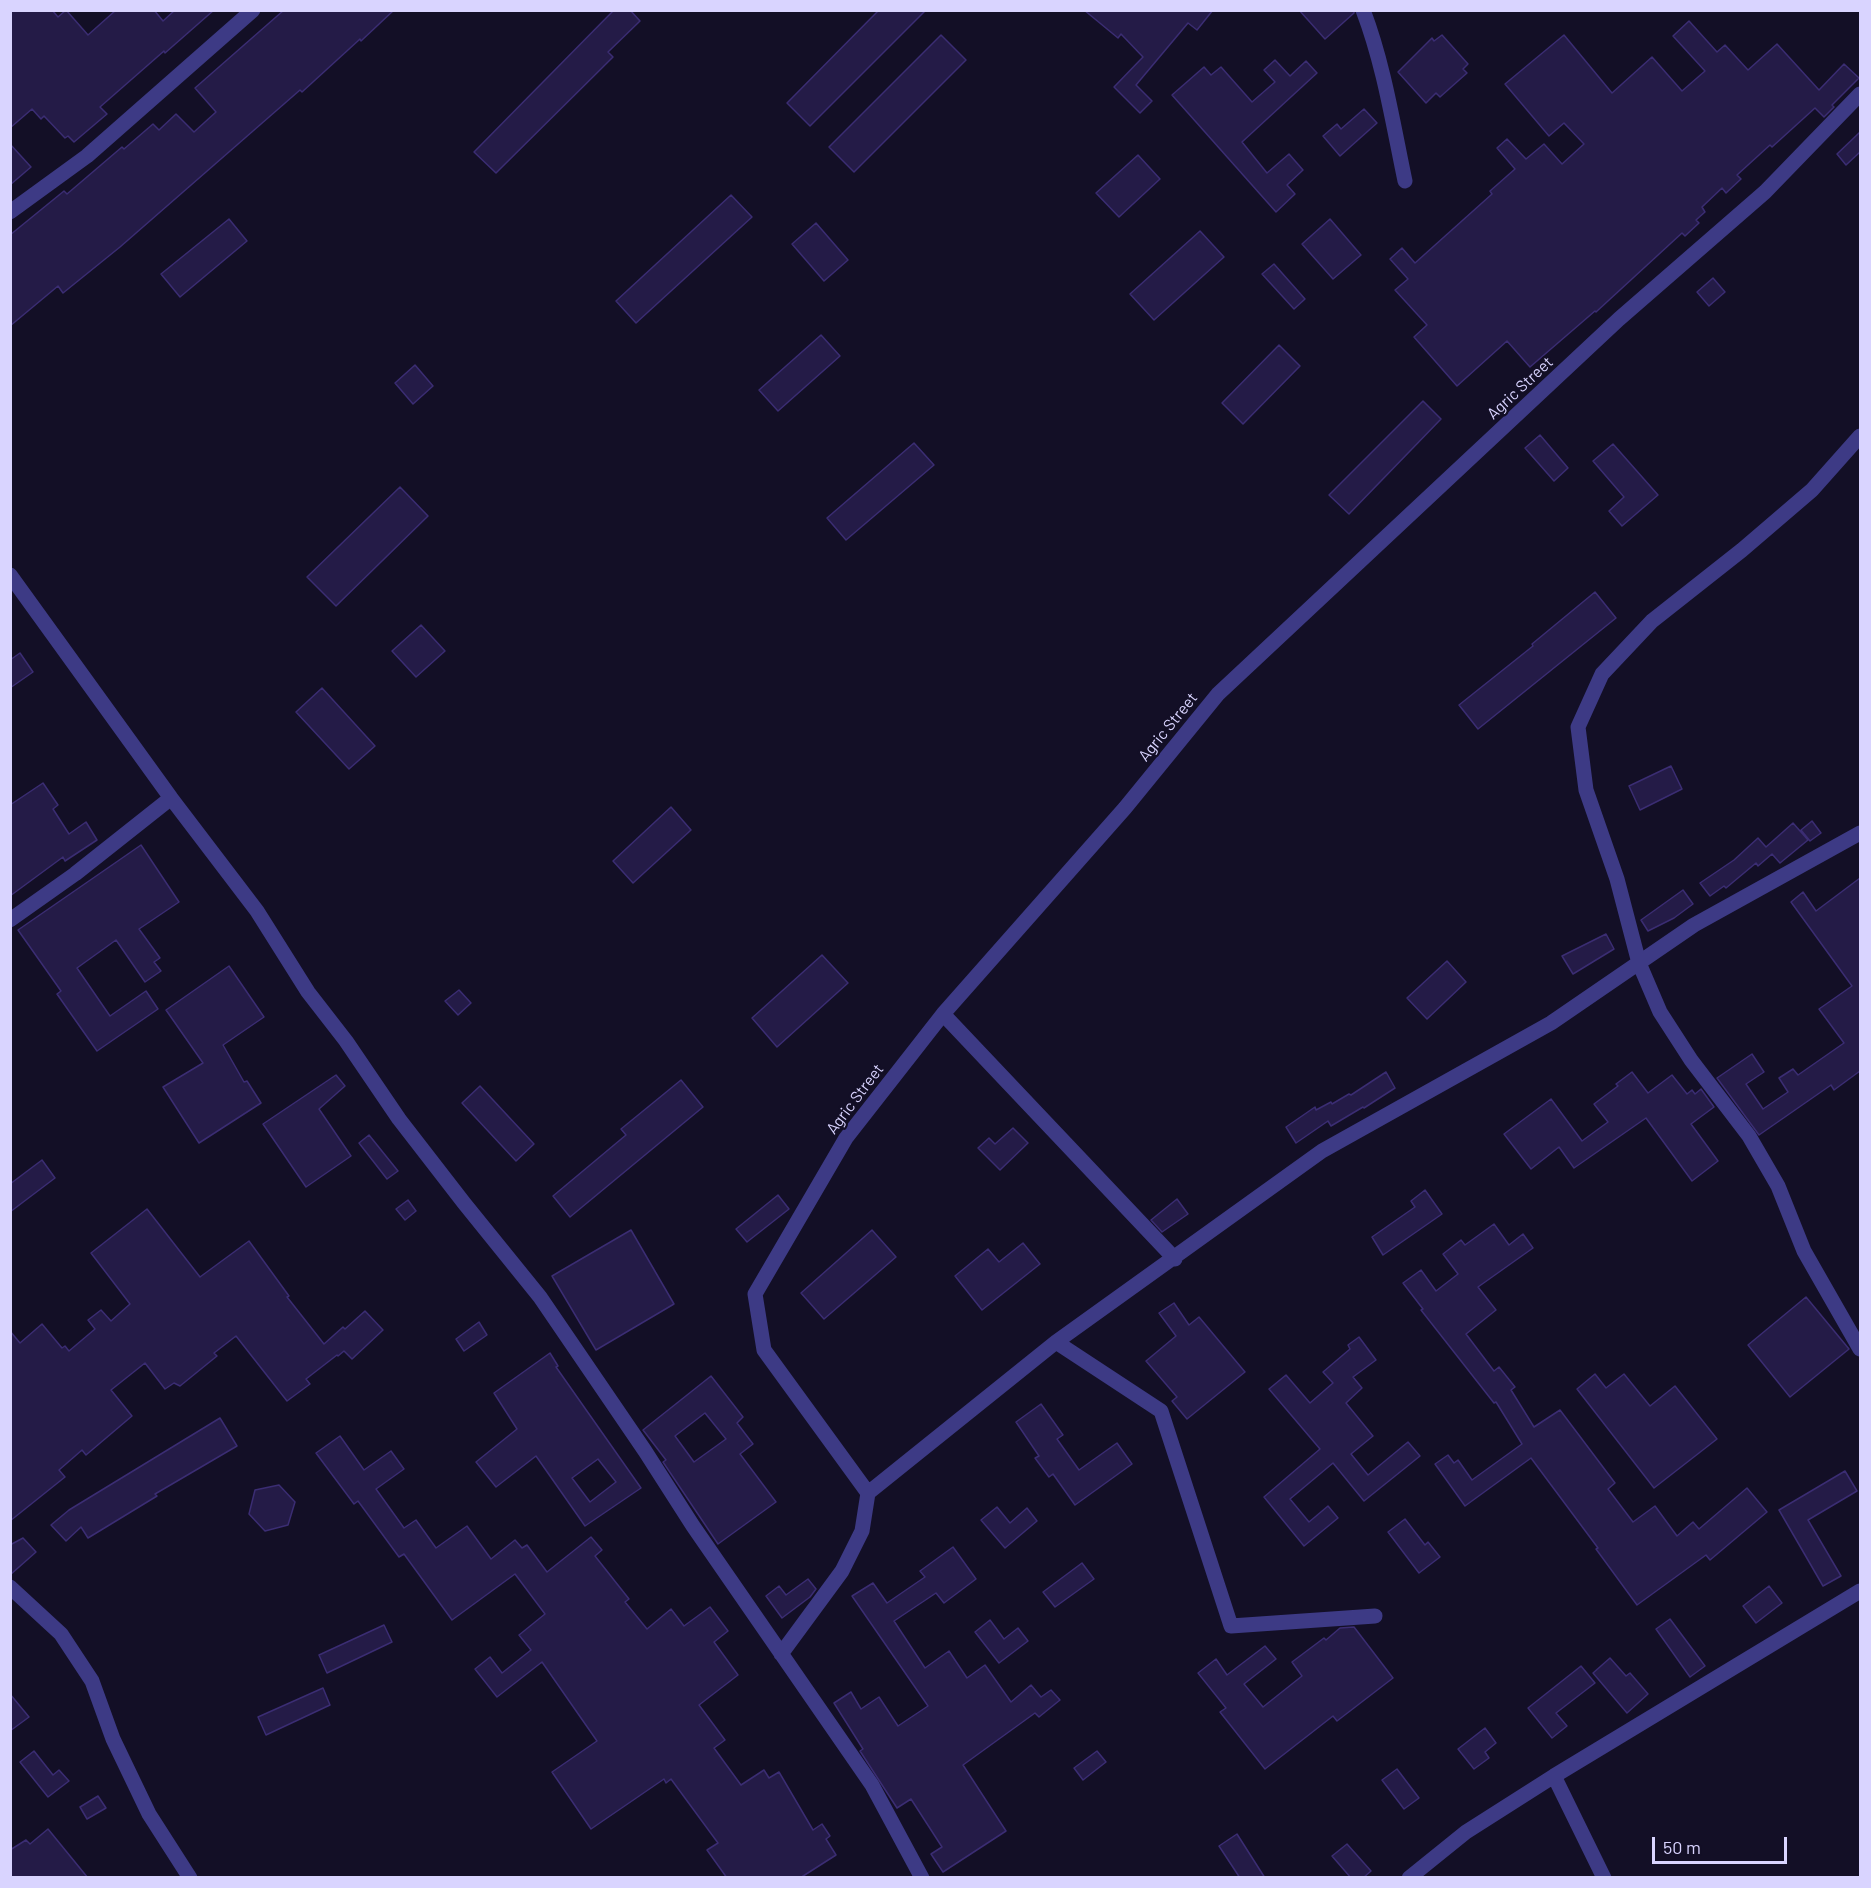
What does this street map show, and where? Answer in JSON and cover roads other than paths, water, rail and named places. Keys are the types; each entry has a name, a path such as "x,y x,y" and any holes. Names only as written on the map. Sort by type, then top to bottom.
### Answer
{"street":[{"path":"10,212 87,156 253,10"},
{"path":"1363,10 1372,32 1405,181"},
{"name":"Agric Street","path":"868,1493 764,1350 755,1294 846,1138 943,1014 1125,808 1218,694 1619,319 1766,192 1860,94"},
{"path":"1860,436 1812,489 1742,550 1652,621 1602,674 1578,727 1586,789 1617,879 1639,963 1660,1011 1691,1060 1749,1136 1778,1186 1804,1251 1860,1349"},
{"path":"10,575 171,798 257,911 308,992 346,1041 399,1119 540,1297 598,1379 693,1526 872,1785 922,1878"},
{"path":"10,920 75,874 171,798"},
{"path":"781,1654 842,1571 862,1531 868,1493 1056,1342 1323,1151 1551,1023 1694,925 1860,832"},
{"path":"943,1014 1175,1259"},
{"path":"1056,1342 1161,1411 1231,1626 1375,1616"},
{"path":"10,1587 61,1634 92,1680 113,1740 149,1814 190,1878"},
{"path":"1408,1878 1466,1832 1554,1776 1860,1591"},
{"path":"1554,1776 1604,1878"}]}
